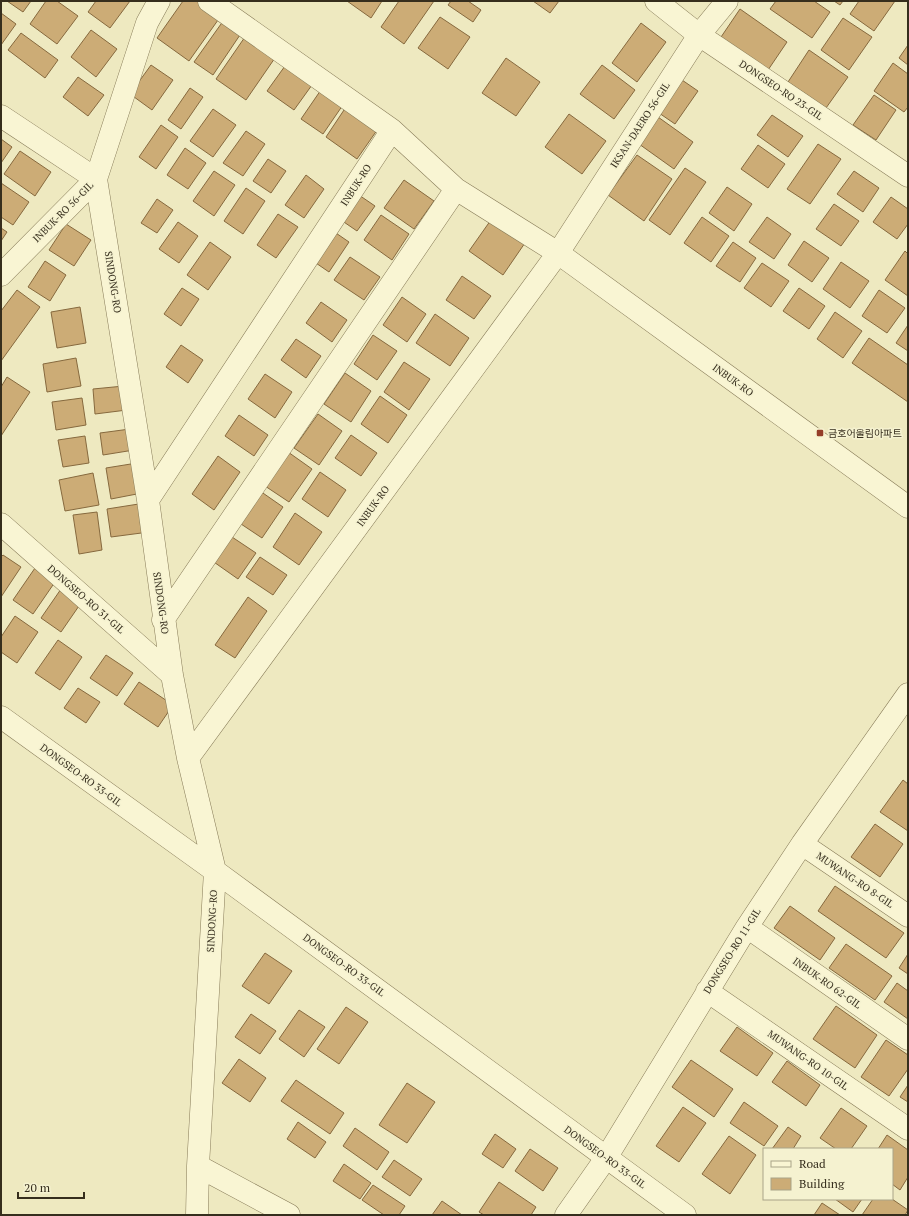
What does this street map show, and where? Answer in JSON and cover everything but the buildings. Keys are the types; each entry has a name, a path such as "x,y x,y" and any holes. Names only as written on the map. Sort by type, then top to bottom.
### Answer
{"street":[{"name":"SINDONG-RO","path":"159,1 146,23 96,179 148,500 172,675 188,758 215,871 198,1166 197,1215"},
{"name":"INBUK-RO","path":"209,1 392,130 456,189 558,253 908,507"},
{"name":"DONGSEO-RO 23-GIL","path":"656,1 698,35 908,176"},
{"name":"IKSAN-DAERO 56-GIL","path":"558,253 698,35 727,1"},
{"name":"INBUK-RO 56-GIL","path":"1,116 96,179 1,274"},
{"name":"INBUK-RO","path":"148,500 392,130"},
{"path":"164,620 456,189"},
{"name":"INBUK-RO","path":"188,758 558,253"},
{"name":"DONGSEO-RO 31-GIL","path":"1,524 172,675"},
{"name":"DONGSEO-RO 11-GIL","path":"566,1215 606,1158 747,927 802,844 905,703"},
{"name":"DONGSEO-RO 33-GIL","path":"1,717 215,871 685,1215"},
{"name":"MUWANG-RO 8-GIL","path":"802,844 908,916"},
{"name":"INBUK-RO 62-GIL","path":"747,927 908,1039"},
{"name":"MUWANG-RO 10-GIL","path":"707,991 908,1129"},
{"path":"198,1166 289,1215"}],"place":[{"name":"금호어울림아파트","path":"820,433"}]}
